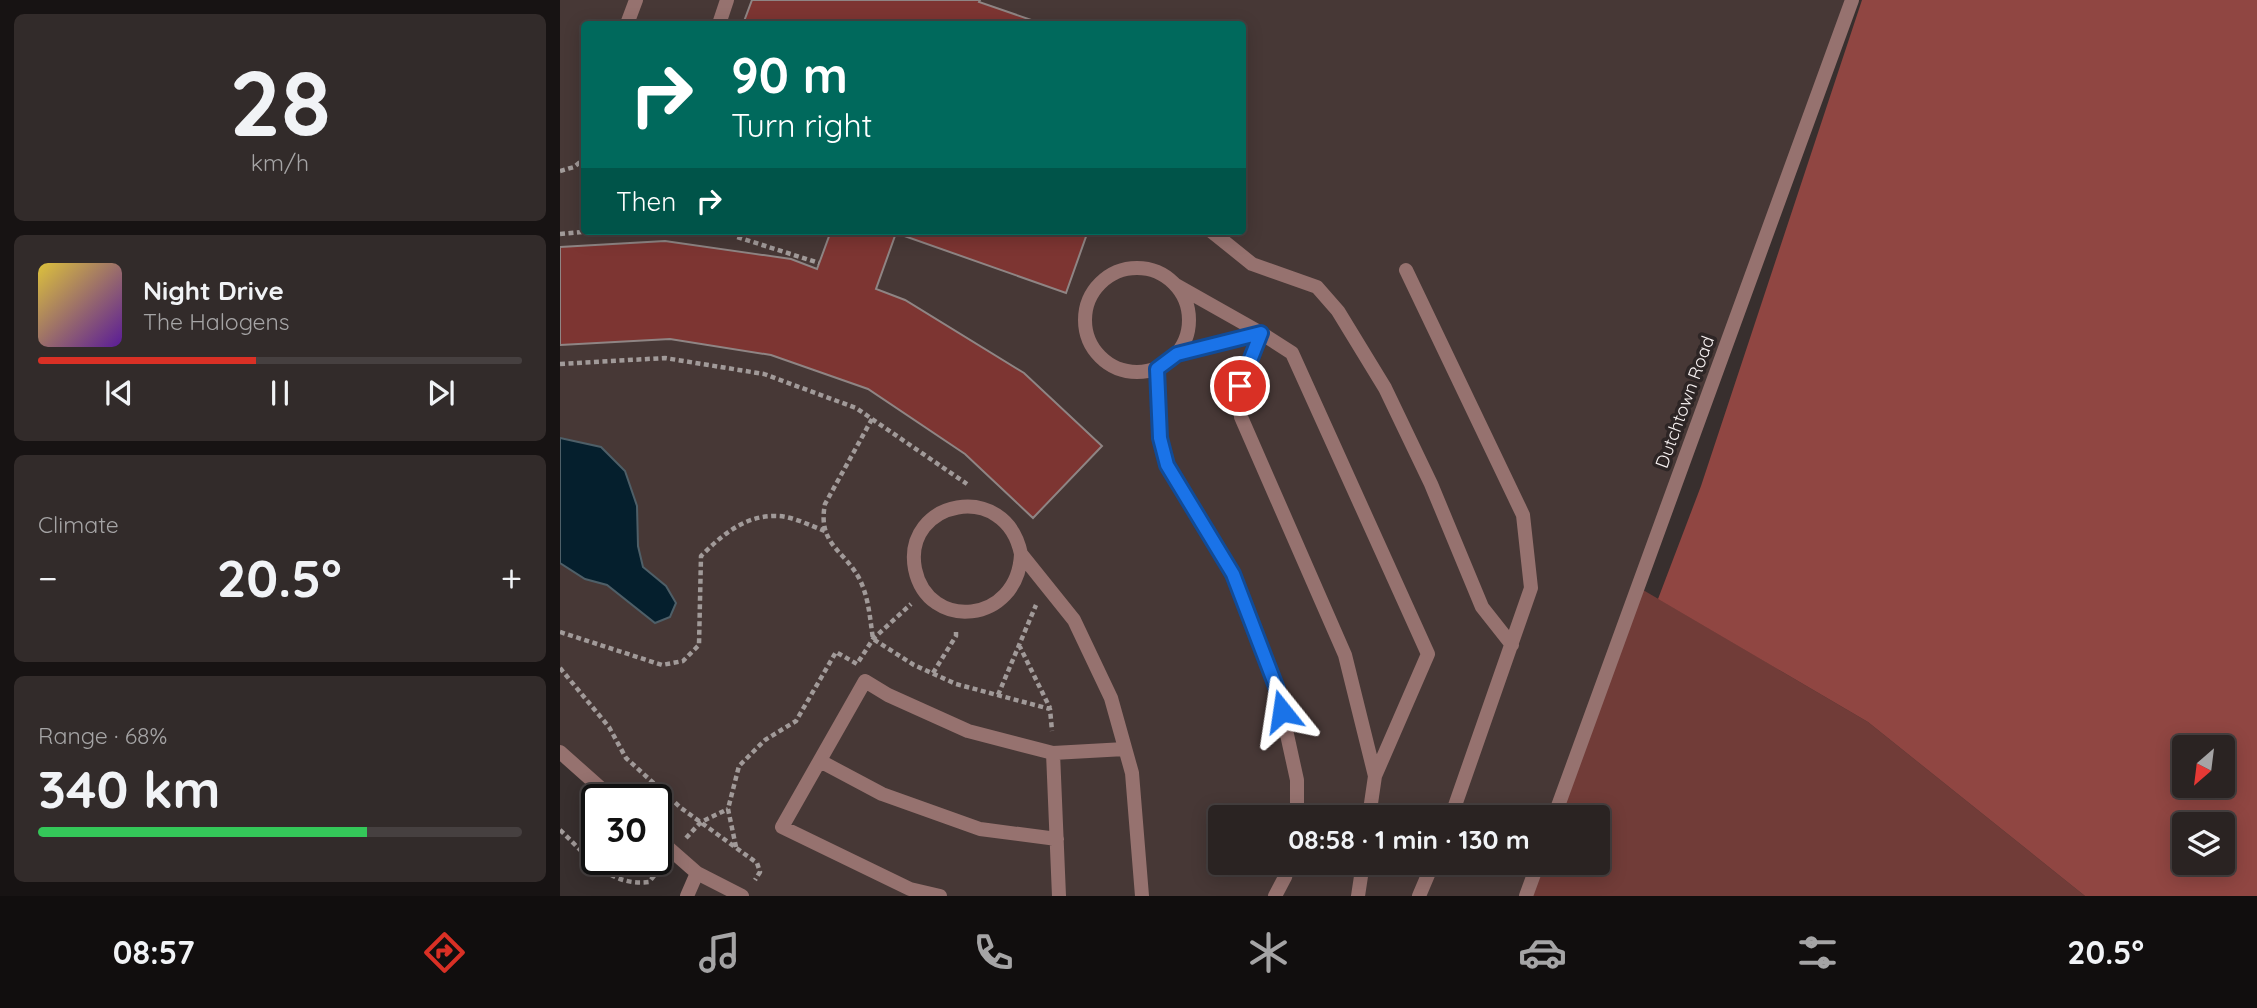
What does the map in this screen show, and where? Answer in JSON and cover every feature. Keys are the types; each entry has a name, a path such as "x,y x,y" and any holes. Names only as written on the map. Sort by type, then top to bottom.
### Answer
{"street":[{"path":"628,21 636,0"},
{"path":"720,21 727,0"},
{"name":"Dutchtown Road","path":"1558,805 1852,0"},
{"path":"1217,235 1252,264 1317,287 1338,311 1385,388 1431,484 1482,607 1512,645"},
{"path":"1176,285 1188,307 1190,320 1184,344 1177,354 1157,369 1132,372 1109,364 1099,356 1087,334 1087,309 1098,286 1118,272 1130,269 1155,272 1292,353 1428,654 1375,776 1371,805"},
{"path":"1406,270 1523,515 1531,588 1455,805"},
{"path":"1177,354 1261,333"},
{"path":"1261,333 1240,386 1241,417 1345,655 1375,776"},
{"path":"1157,369 1160,438 1167,465 1233,574 1277,689 1297,780 1297,805"},
{"path":"1021,554 1017,578 1003,598 982,610 957,611 947,608 930,597 916,570 915,550 922,530 945,510 975,506 994,512 1015,534 1021,554 1074,620 1111,698 1132,773 1142,896"},
{"path":"940,896 910,889 782,827 865,681 888,695 968,731 1053,753 1125,749"},
{"path":"560,752 596,784"},
{"path":"1053,753 1059,896"},
{"path":"820,761 883,794 980,829 1057,839"},
{"path":"672,850 697,873 746,892"},
{"path":"687,896 697,873"},
{"path":"1275,896 1286,875"},
{"path":"1358,896 1361,875"},
{"path":"1419,896 1428,875"},
{"path":"1526,896 1534,875"}],"path":[{"path":"560,171 574,167 581,161"},
{"path":"560,234 581,232"},
{"path":"734,235 819,263"},
{"path":"560,364 665,358 764,374 856,408 967,484"},
{"path":"560,632 662,665 683,661 699,645 701,556 722,534 749,520 779,515 825,531"},
{"path":"998,695 1045,583"},
{"path":"933,673 956,636 957,611"},
{"path":"736,847 728,809 739,766 765,740 796,721 836,652 858,664 873,639"},
{"path":"1019,645 1050,709"},
{"path":"560,668 609,727 626,758 681,808 754,859 760,872 746,892"}],"shaded area":[{"path":"560,0 1852,0 1558,805 1208,805 1208,875 1534,875 1526,896 687,896 697,873 672,851 672,784 596,784 560,752"},
{"path":"1862,0 2257,0 2257,896 2085,896 1868,722 1658,599 1701,486"},
{"path":"1638,587 1868,722 2085,896 1526,896 1534,875 1610,875 1610,805 1558,805"}],"water":[{"path":"560,438 601,447 625,471 637,506 638,546 643,567 666,586 676,603 670,617 655,623 607,585 585,579 560,563"}],"building":[{"path":"752,0 980,0 979,2 1034,21 744,21"},
{"path":"830,235 895,235 876,289 905,300 1024,373 1102,446 1033,518 965,454 868,389 771,355 670,339 560,345 560,247 665,241 791,259 817,269"},
{"path":"902,235 1087,235 1066,293"}],"route":[{"path":"1240,386 1261,333 1177,354 1157,369 1160,438 1167,465 1233,574 1277,689 1282,711"}]}
